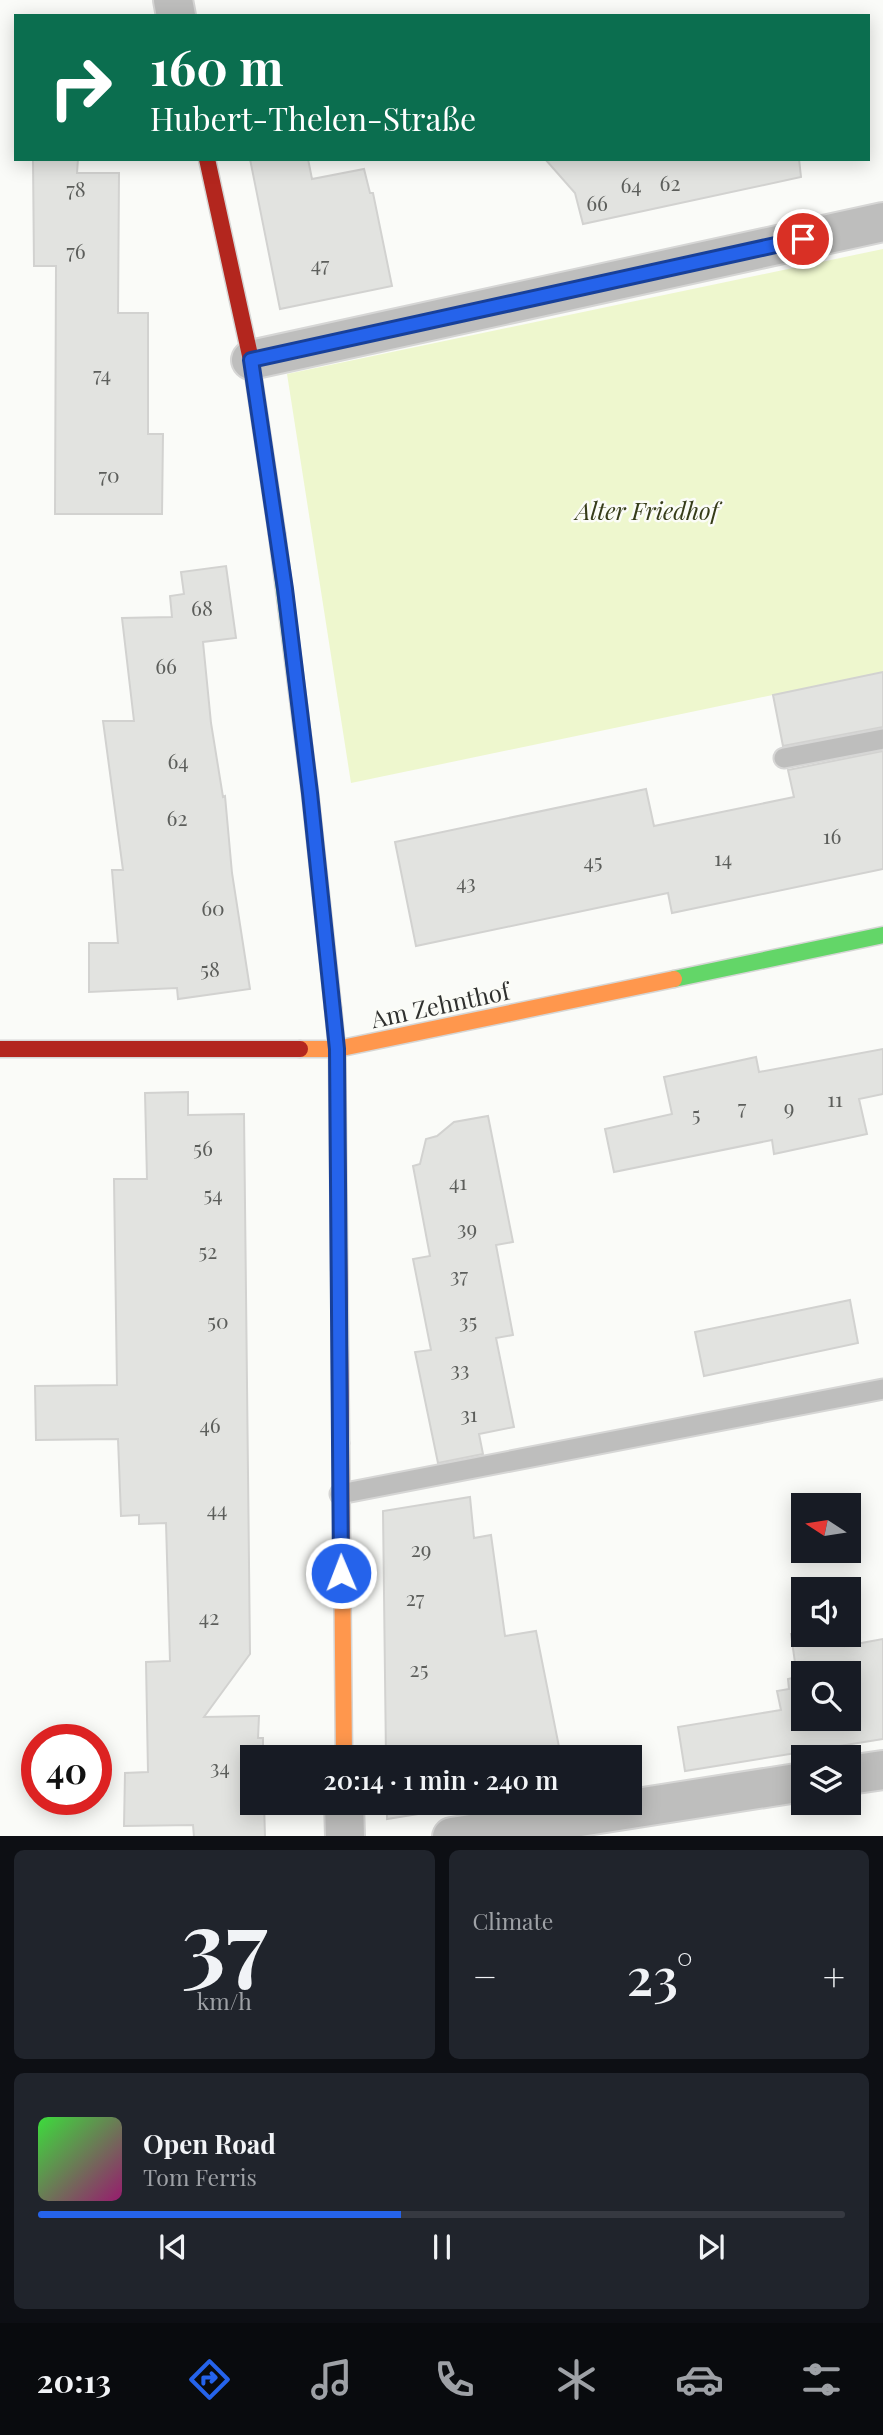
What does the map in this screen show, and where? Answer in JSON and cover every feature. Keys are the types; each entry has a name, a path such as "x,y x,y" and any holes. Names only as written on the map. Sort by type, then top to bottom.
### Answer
{"street":[{"path":"207,161 251,360 287,602 337,1049 344,1745"},
{"path":"251,360 883,222"},
{"name":"Am Zehnthof","path":"0,1049 337,1049 883,935"},
{"path":"861,1773 883,1770"},
{"path":"452,1836 791,1784"},
{"path":"344,1815 345,1836"}],"lane":[{"path":"784,758 883,739"},
{"path":"340,1494 883,1389"}],"green space":[{"name":"Alter Friedhof","path":"883,249 883,672 351,783 287,374"}],"building":[{"path":"33,161 78,161 77,173 119,173 118,313 148,313 148,434 163,434 162,514 55,514 56,266 34,266"},
{"path":"250,161 308,161 312,179 364,169 370,193 373,193 392,286 280,309"},
{"path":"547,161 799,161 801,177 583,224 575,193"},
{"path":"226,566 236,638 203,642 211,723 223,797 225,796 232,873 250,989 178,999 177,988 89,992 89,943 118,943 112,870 123,870 103,721 134,721 122,618 172,617 170,596 184,594 181,572"},
{"path":"883,672 883,727 783,746 773,695"},
{"path":"883,751 883,869 672,913 668,893 416,946 395,842 646,789 654,826 794,797 788,770"},
{"path":"883,1049 883,1094 859,1099 867,1134 774,1154 772,1140 614,1172 605,1129 672,1114 664,1077 756,1057 759,1072"},
{"path":"188,1092 188,1115 244,1114 250,1654 204,1717 259,1716 258,1738 263,1738 263,1745 240,1745 240,1815 264,1815 265,1836 194,1836 193,1825 124,1826 125,1773 148,1772 146,1662 170,1661 166,1523 139,1524 139,1515 121,1516 118,1439 36,1440 35,1386 117,1385 114,1179 147,1179 145,1093"},
{"path":"488,1116 513,1242 496,1245 513,1335 496,1338 514,1427 479,1434 483,1454 438,1463 415,1352 431,1350 413,1259 430,1256 413,1166 420,1164 426,1139 437,1136 454,1122"},
{"path":"850,1300 858,1343 704,1376 695,1332"},
{"path":"470,1497 474,1538 491,1535 505,1636 536,1631 559,1745 386,1745 383,1511"},
{"path":"883,1639 883,1739 846,1745 791,1745 791,1754 685,1771 678,1727 781,1710 777,1691 789,1689 788,1679 791,1678 791,1731 861,1731 861,1661 795,1661 793,1647 861,1647 861,1643"},
{"path":"387,1815 412,1815 387,1819"}],"traffic: fast":[{"path":"277,534 310,793 333,1008"},
{"path":"674,979 883,935"}],"traffic: slow":[{"path":"300,1049 337,1049 674,979"},
{"path":"341,1443 344,1745"}],"traffic: jam":[{"path":"207,161 251,360 277,534"},
{"path":"333,1008 337,1049 341,1443"},
{"path":"0,1049 300,1049"}],"route":[{"path":"341,1573 337,1049 285,589 251,360 803,239"}]}
